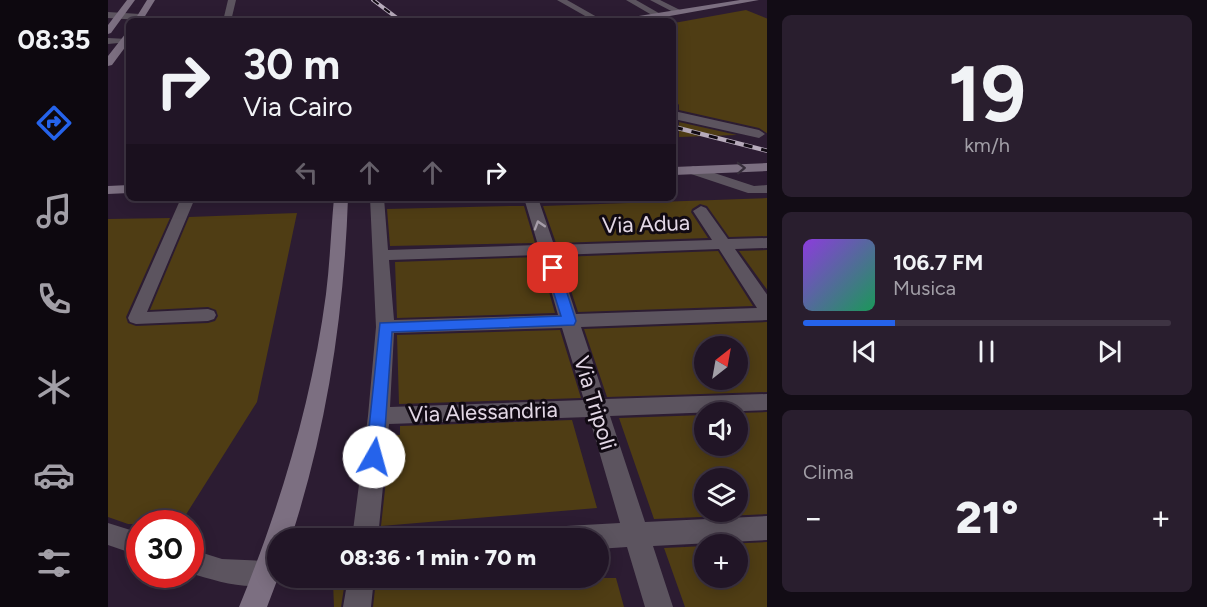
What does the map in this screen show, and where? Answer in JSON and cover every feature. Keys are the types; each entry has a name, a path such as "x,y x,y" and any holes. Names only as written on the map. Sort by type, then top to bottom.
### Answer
{"main road":[{"path":"108,31 131,0"},
{"path":"140,18 151,0"},
{"path":"646,18 755,0"},
{"path":"108,63 126,39"},
{"path":"676,171 767,167"},
{"path":"108,190 126,189"},
{"path":"281,528 311,427 333,307 341,201"},
{"path":"254,607 267,573"}],"street":[{"path":"228,18 232,0"},
{"path":"108,15 128,18"},
{"path":"108,41 126,38"},
{"path":"676,115 759,135"},
{"path":"693,170 753,190 767,189"},
{"path":"366,528 379,416 385,327 377,201"},
{"name":"Via Tripoli","path":"532,201 659,607"},
{"path":"701,211 767,311"},
{"name":"Via Adua","path":"381,255 767,243"},
{"path":"385,327 767,312"},
{"name":"Via Alessandria","path":"379,416 767,402"},
{"path":"609,536 767,528"},
{"path":"357,607 360,588"}],"lane":[{"path":"561,0 594,18"},
{"path":"630,0 660,16"},
{"path":"654,0 680,12"},
{"path":"187,201 136,318 208,315"},
{"path":"108,534 126,540"},
{"path":"204,565 222,571 267,573"}],"building":[{"path":"746,10 767,19 767,133 759,128 679,110 679,104 676,106 676,23"},
{"path":"679,122 737,135 679,137"},
{"path":"767,198 767,236 729,237 707,206 700,204 691,212 708,238 556,243 543,206"},
{"path":"524,206 535,243 390,246 387,209"},
{"path":"297,213 257,402 189,510 126,510 126,523 108,517 108,219 170,218 126,317 128,323 136,326 208,323 215,321 218,316 216,310 208,307 150,310 189,217"},
{"path":"767,250 767,290 739,251"},
{"path":"718,251 753,306 578,312 560,257"},
{"path":"539,257 555,313 397,318 395,262"},
{"path":"767,322 767,392 607,397 584,329"},
{"path":"560,330 581,398 399,404 397,335"},
{"path":"767,412 767,514 748,515 748,468 694,468 694,517 654,519 619,418 694,415 694,456 748,456 748,413"},
{"path":"572,420 597,508 381,526 391,435 400,435 400,426"},
{"path":"767,542 767,607 685,607 664,548 694,547 694,588 748,588 748,543"},
{"path":"609,578 616,578 624,607 373,607 375,588 609,588"},
{"path":"333,588 344,588 341,607 334,607"}],"railway":[{"path":"373,0 397,18"},
{"path":"676,128 767,151"}],"route":[{"path":"374,457 385,327 569,321 553,268"}]}
